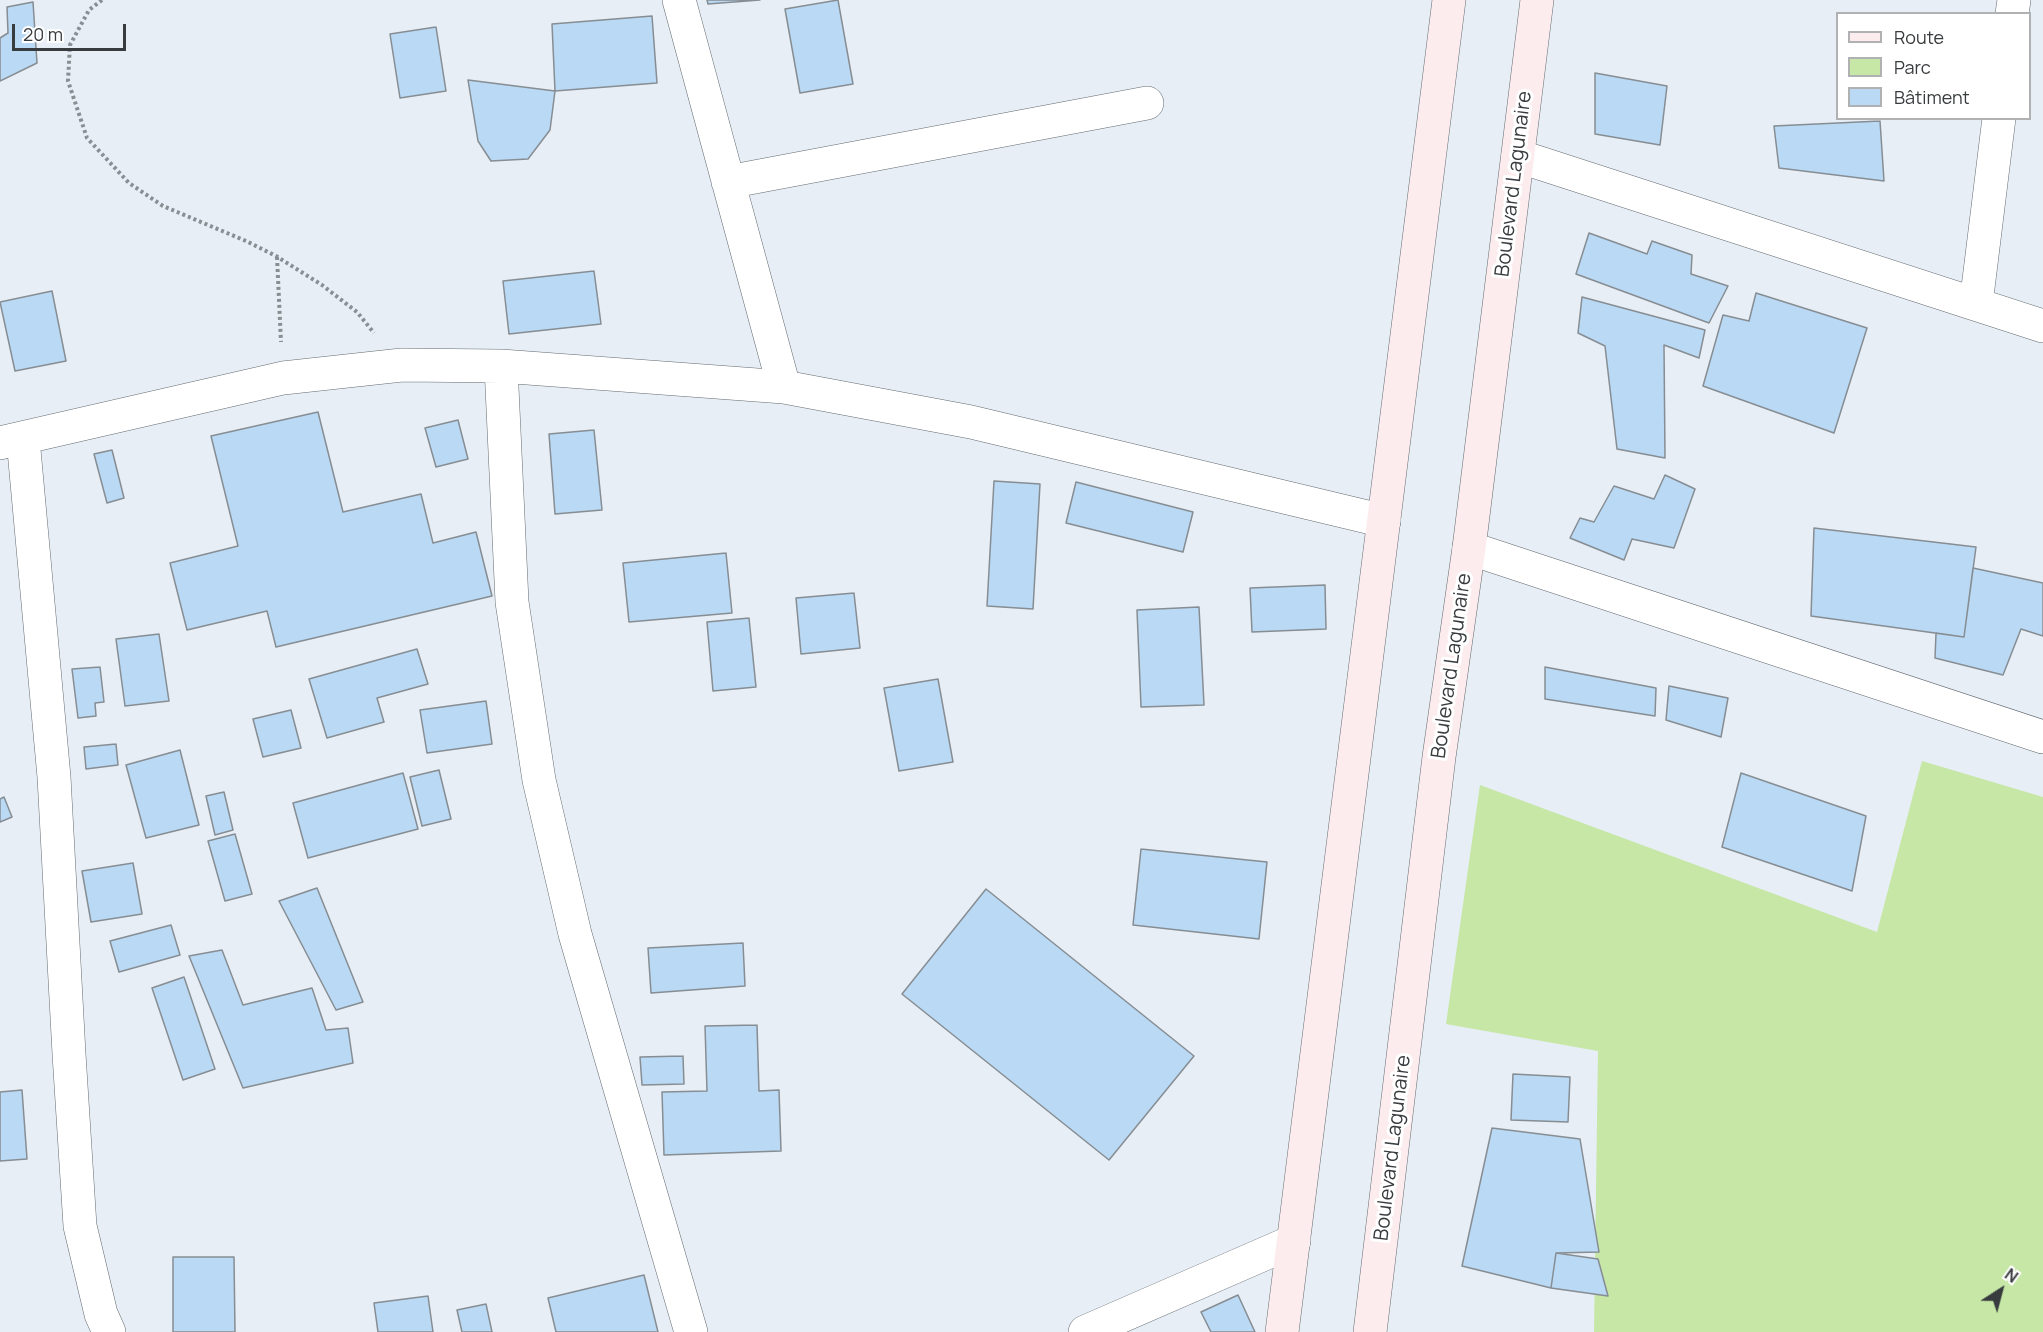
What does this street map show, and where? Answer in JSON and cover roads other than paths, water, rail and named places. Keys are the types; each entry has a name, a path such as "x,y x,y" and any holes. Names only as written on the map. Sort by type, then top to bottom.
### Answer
{"main road":[{"path":"1282,1332 1449,0"},
{"name":"Boulevard Lagunaire","path":"1370,1332 1439,757 1469,548 1537,0"}],"street":[{"path":"679,0 784,387"},
{"path":"728,182 1147,104"},
{"path":"1976,304 1999,120"},
{"path":"1518,156 2043,326"},
{"path":"109,1332 101,1314 81,1226 54,777 12,441 283,378 402,365 501,366 784,387 971,422 1384,521"},
{"path":"501,366 512,602 539,780 575,934 691,1332"},
{"path":"1469,548 2043,737"},
{"path":"1085,1332 1294,1241"}]}
